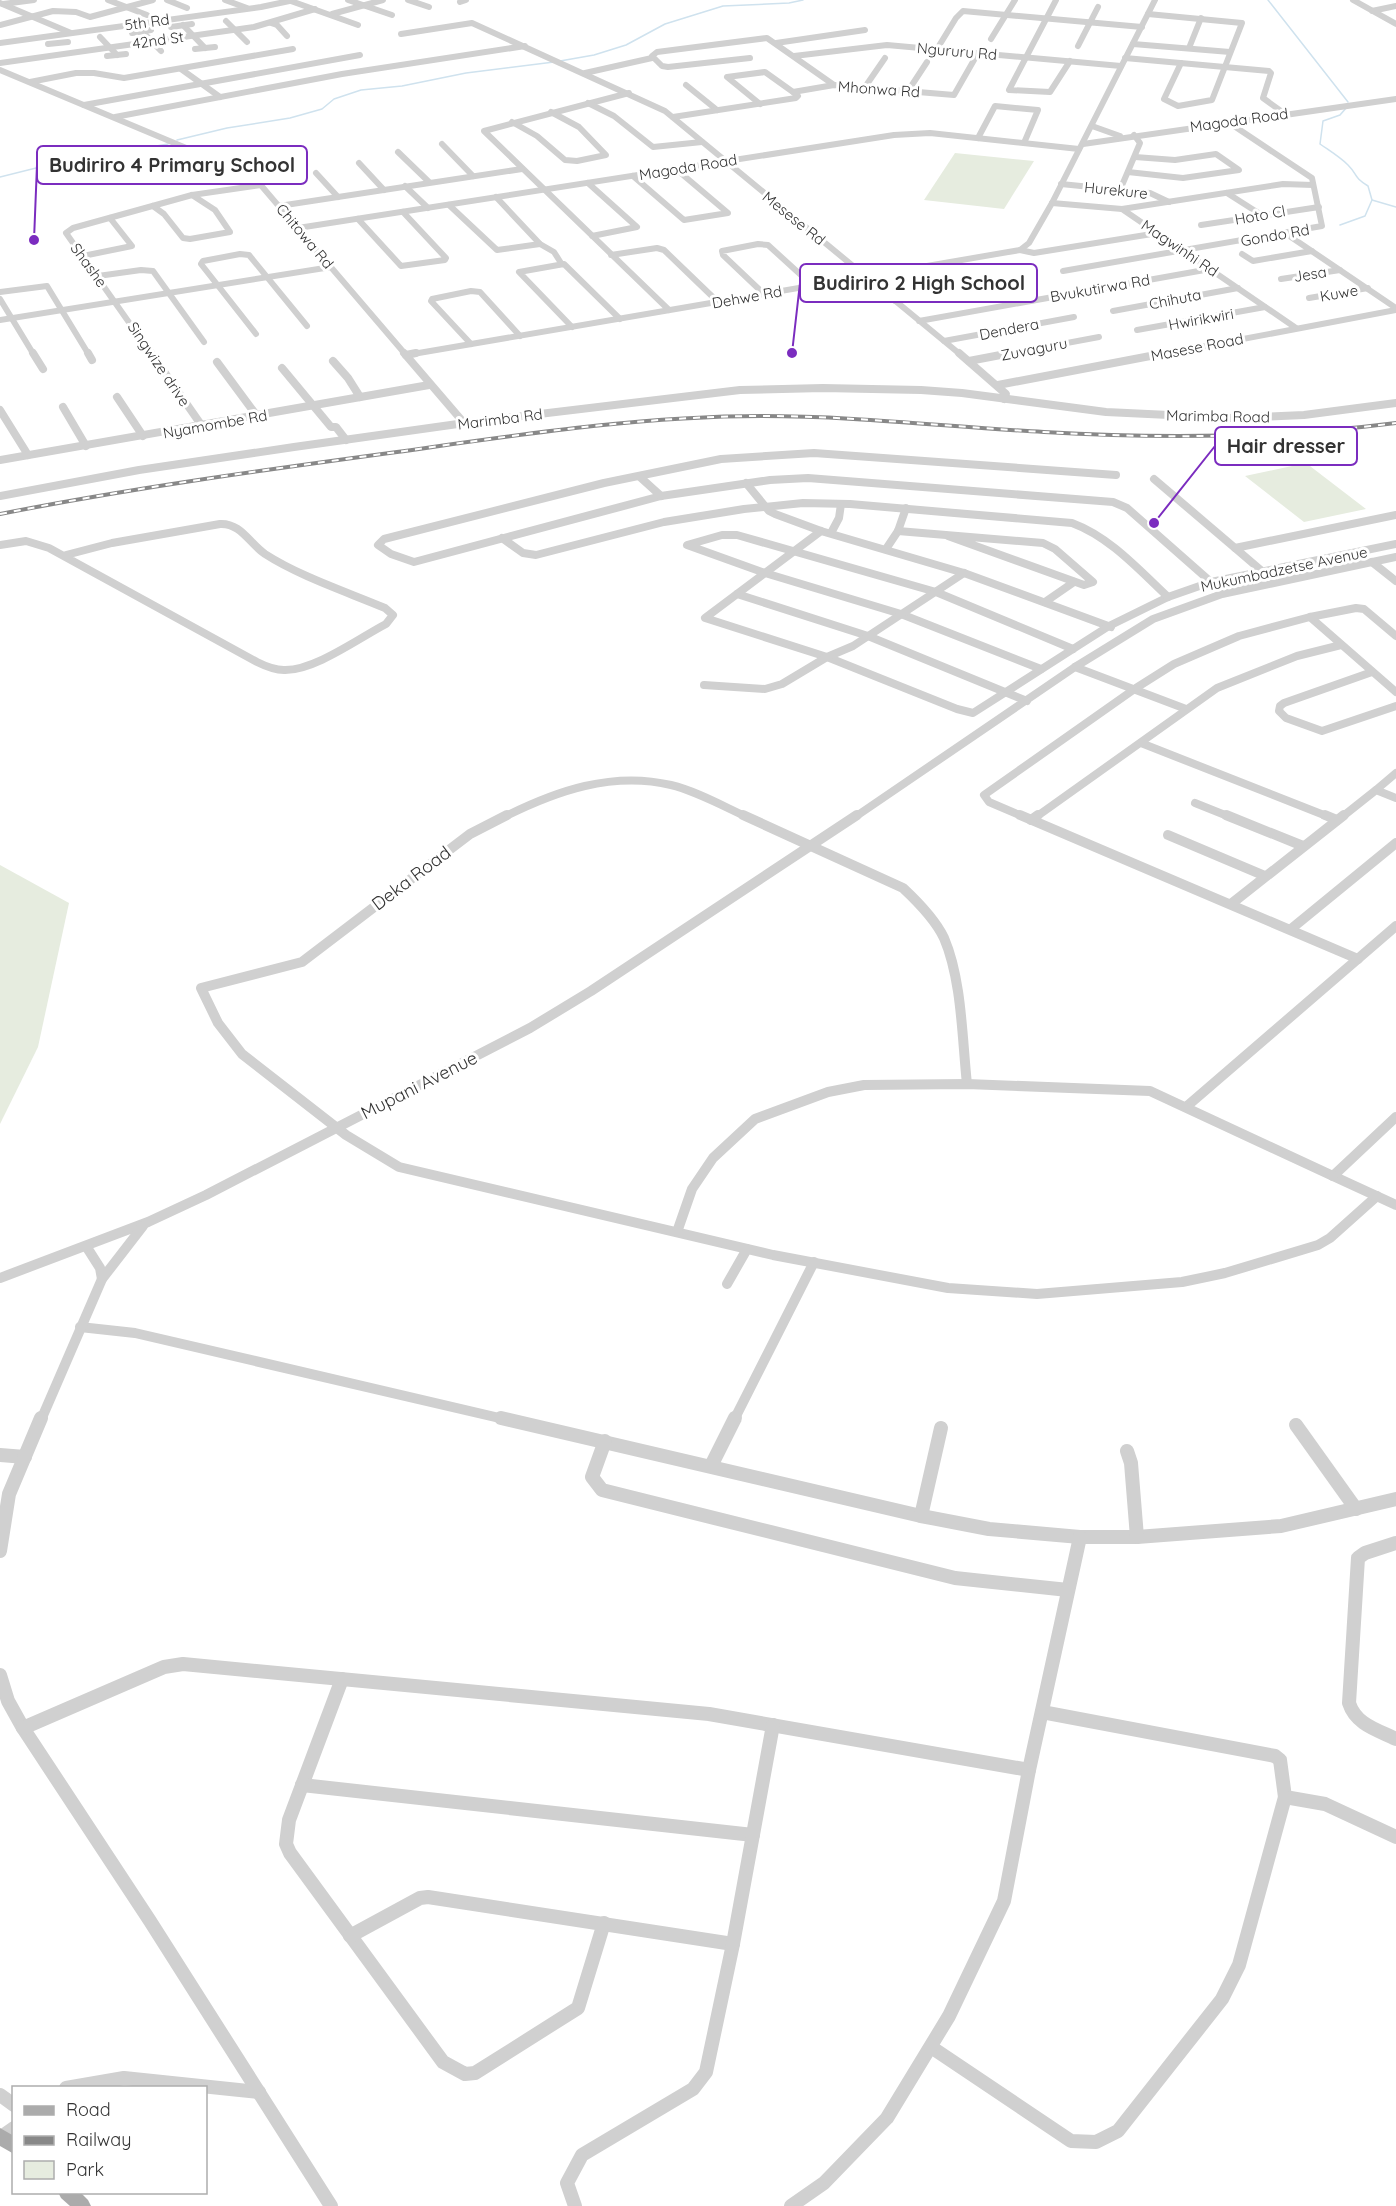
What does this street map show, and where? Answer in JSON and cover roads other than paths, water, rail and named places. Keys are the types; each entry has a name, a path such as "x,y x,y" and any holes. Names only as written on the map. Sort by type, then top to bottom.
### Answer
{"main road":[{"path":"68,2194 82,2206"}],"street":[{"path":"1,4 34,0"},
{"path":"108,0 147,15"},
{"path":"90,17 153,0"},
{"path":"167,0 187,8"},
{"path":"225,0 247,9"},
{"path":"291,0 358,25"},
{"name":"5th Rd","path":"0,43 247,9 291,0"},
{"path":"348,0 392,15"},
{"path":"332,15 383,0"},
{"path":"408,0 429,7"},
{"path":"991,39 1015,0"},
{"path":"1056,0 1009,90 1050,92 1070,61"},
{"path":"1020,250 1029,243 1052,203 1155,0"},
{"path":"1353,0 1396,24"},
{"path":"1372,11 1396,4 1392,0"},
{"path":"1,4 71,33"},
{"path":"419,10 437,5"},
{"path":"1078,46 1098,7"},
{"name":"42nd St","path":"0,63 23,57 235,30 270,23 315,9"},
{"path":"0,27 53,11 65,11 90,17 113,27"},
{"path":"937,49 961,12 1142,27"},
{"path":"384,17 399,13"},
{"path":"1148,14 1242,23 1212,100 1178,106 1164,97 1181,63"},
{"path":"1189,48 1201,18"},
{"path":"226,21 247,42"},
{"path":"349,27 368,22"},
{"path":"270,23 277,25 287,36"},
{"name":"Mesese Rd","path":"401,34 472,23 629,93 673,117 998,385 1006,394 1004,399"},
{"path":"171,27 192,24"},
{"path":"183,26 205,48"},
{"path":"0,27 7,31"},
{"path":"132,33 151,30"},
{"path":"776,43 865,30"},
{"path":"141,31 161,51"},
{"path":"278,37 296,35"},
{"path":"91,38 108,36"},
{"path":"100,37 117,55"},
{"path":"585,73 652,58 652,55 657,52 756,38 769,39 776,43 834,85"},
{"path":"237,44 254,41"},
{"path":"48,44 68,42"},
{"path":"59,43 68,53"},
{"path":"1132,44 1230,52"},
{"name":"Ngururu Rd","path":"794,56 882,45 1121,66"},
{"path":"114,118 342,74 525,46"},
{"path":"195,49 215,47"},
{"path":"30,82 94,73 120,78 293,49"},
{"name":"Mhonwa Rd","path":"792,92 834,85 955,94 978,53"},
{"path":"107,56 126,54"},
{"path":"84,105 360,55"},
{"path":"652,58 662,66 669,67 750,58"},
{"path":"865,87 885,58"},
{"path":"1125,58 1270,72 1263,98 1285,114"},
{"path":"908,91 927,62"},
{"path":"181,69 220,97"},
{"name":"Chitowa Rd","path":"0,70 250,174 261,184 429,385 464,423"},
{"path":"760,104 727,77 764,72 792,92"},
{"path":"686,84 717,110"},
{"name":"Mhonwa Rd","path":"673,117 796,98 797,96 792,92"},
{"path":"629,93 484,131 669,310"},
{"name":"Magoda Road","path":"298,228 901,134 922,133 1081,146 1134,135 1396,99"},
{"path":"588,103 615,116 654,148 702,142"},
{"path":"978,138 995,106 1038,110 1040,112 1024,143"},
{"path":"512,122 537,136 565,160 577,161 606,155 579,127 551,112"},
{"name":"Gondo Rd","path":"1063,271 1322,226 1314,181 1310,176 1228,122"},
{"path":"1092,126 1123,137"},
{"path":"1120,190 1140,143 1134,135"},
{"path":"442,144 473,176"},
{"path":"398,152 429,182"},
{"path":"1128,172 1183,178 1239,170 1216,154 1175,160 1135,157"},
{"path":"369,161 356,163 384,190"},
{"path":"279,206 522,169"},
{"path":"633,176 684,220 728,213 676,169"},
{"path":"307,174 320,172 338,197"},
{"path":"588,183 637,227 592,236"},
{"path":"83,256 132,246 110,218 192,195 261,184"},
{"name":"Hurekure","path":"1061,184 1153,194 1168,202"},
{"path":"1122,209 1283,184 1313,185"},
{"path":"405,186 428,208"},
{"path":"1227,193 1260,214"},
{"path":"153,206 164,214 182,237 190,239 230,232 208,204 192,195"},
{"path":"496,197 540,244 554,252 561,263 568,266 620,319"},
{"name":"Magwinhi Rd","path":"1052,203 1122,209 1296,328"},
{"path":"449,205 497,250 505,251 540,244"},
{"name":"Hoto Cl","path":"1201,225 1260,214 1319,207"},
{"path":"358,219 401,266 445,260 446,258 403,212"},
{"name":"Shashe","path":"110,218 69,229 66,233 116,301"},
{"name":"Dehwe Rd","path":"406,356 1020,250 1034,253 1158,233"},
{"path":"1285,233 1396,309"},
{"path":"764,294 723,255 722,251 766,244 813,286"},
{"path":"610,255 657,248 664,250 718,302"},
{"path":"1242,254 1253,261 1312,251"},
{"path":"256,334 201,264 203,261 247,254 269,277 306,327"},
{"path":"561,263 519,272 572,327"},
{"path":"0,320 331,267"},
{"name":"Bvukutirwa Rd","path":"919,321 1209,269"},
{"path":"98,276 149,270 153,272 204,342"},
{"name":"Jesa","path":"1281,279 1340,270"},
{"path":"895,301 1021,278"},
{"path":"0,292 47,286 92,360"},
{"name":"Chihuta","path":"1113,311 1238,288"},
{"name":"Kuwe","path":"1309,298 1368,288"},
{"path":"471,344 431,301 432,299 471,291 480,292 520,336"},
{"path":"0,299 43,369"},
{"name":"Singwize drive","path":"116,301 202,426"},
{"name":"Hwirikwiri","path":"1137,330 1265,307"},
{"name":"Masese Road","path":"998,385 1396,309"},
{"name":"Dendera","path":"944,341 1074,317"},
{"name":"Zuvaguru","path":"969,361 1099,337"},
{"path":"333,361 348,378 360,397"},
{"path":"217,362 257,416"},
{"path":"282,368 311,406 330,427 336,427 346,440"},
{"name":"Nyamombe Rd","path":"0,460 429,385"},
{"name":"Marimba Rd","path":"0,496 139,470 464,423 740,390 892,389 951,392 1004,399"},
{"path":"117,397 143,436"},
{"name":"Marimba Road","path":"1004,399 1106,412 1232,418 1305,415 1396,403"},
{"path":"63,407 86,446"},
{"path":"0,410 28,455"},
{"path":"1116,475 814,453 721,459 672,467 640,477 604,483 384,539 378,545 391,555 411,562 661,496 746,483 822,479 1108,500 1127,508 1211,582"},
{"path":"640,477 661,496"},
{"path":"1154,479 1263,572"},
{"path":"746,483 774,514 821,531 964,573 1128,633"},
{"path":"502,538 523,553 536,555 664,522 765,506 810,502 906,508 1079,524 1102,540 1168,597"},
{"path":"831,533 839,518 841,504"},
{"path":"886,549 898,531 906,508"},
{"path":"1234,548 1396,515"},
{"path":"0,545 34,542 66,555 257,662 277,670 292,670 307,664 386,624 393,615 385,608 275,560 258,550 242,529 232,524 220,524 112,543 66,555"},
{"path":"737,594 821,531"},
{"path":"898,531 1047,545 1093,582 1084,585 1074,582 1018,560 953,540 948,536"},
{"path":"1041,669 901,614 765,573 687,545 732,534 936,592 1074,649"},
{"name":"Mukumbadzetse Avenue","path":"737,594 705,618 827,657 967,712 976,712 1108,626 1168,597 1211,582 1396,544"},
{"name":"Mupani Avenue","path":"0,1278 148,1222 206,1195 530,1028 571,1004 1128,633 1208,598 1396,557"},
{"path":"1372,562 1396,581"},
{"path":"704,685 765,689 782,684 868,636 964,573"},
{"path":"1045,602 1074,582"},
{"path":"737,594 868,636 1027,701"},
{"path":"1358,959 989,802 984,798 984,794 1136,688 1174,664 1215,645 1268,627 1310,617 1362,609 1396,636"},
{"path":"1310,617 1394,689"},
{"path":"1031,820 1217,688 1297,656 1341,645"},
{"path":"1076,667 1186,709"},
{"path":"1372,672 1284,703 1280,706 1279,711 1286,718 1322,731 1396,706"},
{"path":"1141,743 1337,820"},
{"path":"1231,904 1396,773"},
{"name":"Deka Road","path":"337,1128 242,1054 218,1023 201,988 302,962 470,834 535,801 591,783 628,780 673,785 813,844"},
{"path":"1376,790 1396,798"},
{"path":"1195,803 1303,846"},
{"path":"1168,835 1265,876"},
{"path":"1291,929 1396,843"},
{"path":"813,844 903,888 919,902 943,936 954,967 967,1084"},
{"path":"1186,1107 1396,927"},
{"path":"677,1232 693,1189 713,1158 755,1119 828,1092 855,1087 967,1084 1138,1089 1161,1094 1396,1205"},
{"path":"1333,1176 1396,1117"},
{"path":"337,1128 399,1167 747,1249 948,1288 1037,1294 1182,1282 1225,1274 1318,1245 1330,1238 1377,1196"},
{"path":"0,1551 7,1499 80,1327 102,1280 134,1236 148,1222"},
{"path":"86,1246 100,1268 102,1280"},
{"path":"727,1284 747,1249"},
{"path":"711,1466 814,1262"},
{"path":"80,1327 135,1333 921,1516 989,1529 1080,1536 1137,1537 1281,1526 1396,1499"},
{"path":"1296,1425 1356,1509"},
{"path":"921,1516 941,1428"},
{"path":"605,1441 592,1477 602,1490 955,1578 1068,1590"},
{"path":"1126,1451 1131,1463 1137,1537"},
{"path":"0,1455 25,1457"},
{"path":"791,2206 824,2183 887,2118 950,2016 1004,1901 1029,1770 1080,1536"},
{"path":"1396,1543 1365,1553 1358,1558 1349,1703 1350,1712 1358,1720 1396,1739"},
{"path":"23,1728 173,1665 183,1664 709,1714 1029,1770"},
{"path":"0,1675 8,1701 23,1728 150,1921 331,2206"},
{"path":"342,1679 289,1820 286,1844 443,2062 465,2074 475,2073 578,2008 604,1923"},
{"path":"931,2046 1071,2141 1086,2144 1099,2142 1118,2131 1222,1999 1239,1965 1286,1797 1280,1760 1275,1756 1042,1712"},
{"path":"575,2206 567,2183 582,2155 693,2089 706,2072 733,1944 773,1725"},
{"path":"302,1785 753,1835"},
{"path":"1286,1797 1325,1804 1396,1837"},
{"path":"350,1935 420,1898 428,1897 733,1944"},
{"path":"78,2086 124,2078 201,2086"},
{"path":"207,2087 259,2092"}],"waterway":[{"path":"560,61 594,55 626,45 665,24 723,6 789,3 803,0"},
{"path":"1268,0 1348,102"},
{"path":"177,140 227,128 290,118 322,109 334,99 361,90 402,86 466,73 554,62"},
{"path":"1347,107 1340,115 1323,121 1320,144 1345,162 1368,186 1372,200"},
{"path":"0,177 52,164 168,144"},
{"path":"1340,225 1365,216 1372,200"},
{"path":"1372,200 1396,207"}],"railway":[{"path":"0,514 149,488 297,466 533,433 671,419 797,416 1132,436 1220,436 1308,432 1396,423"}],"place":[{"name":"Budiriro 4 Primary School","path":"34,240"},
{"name":"Budiriro 2 High School","path":"792,353"},
{"name":"Hair dresser","path":"1154,523"}]}
